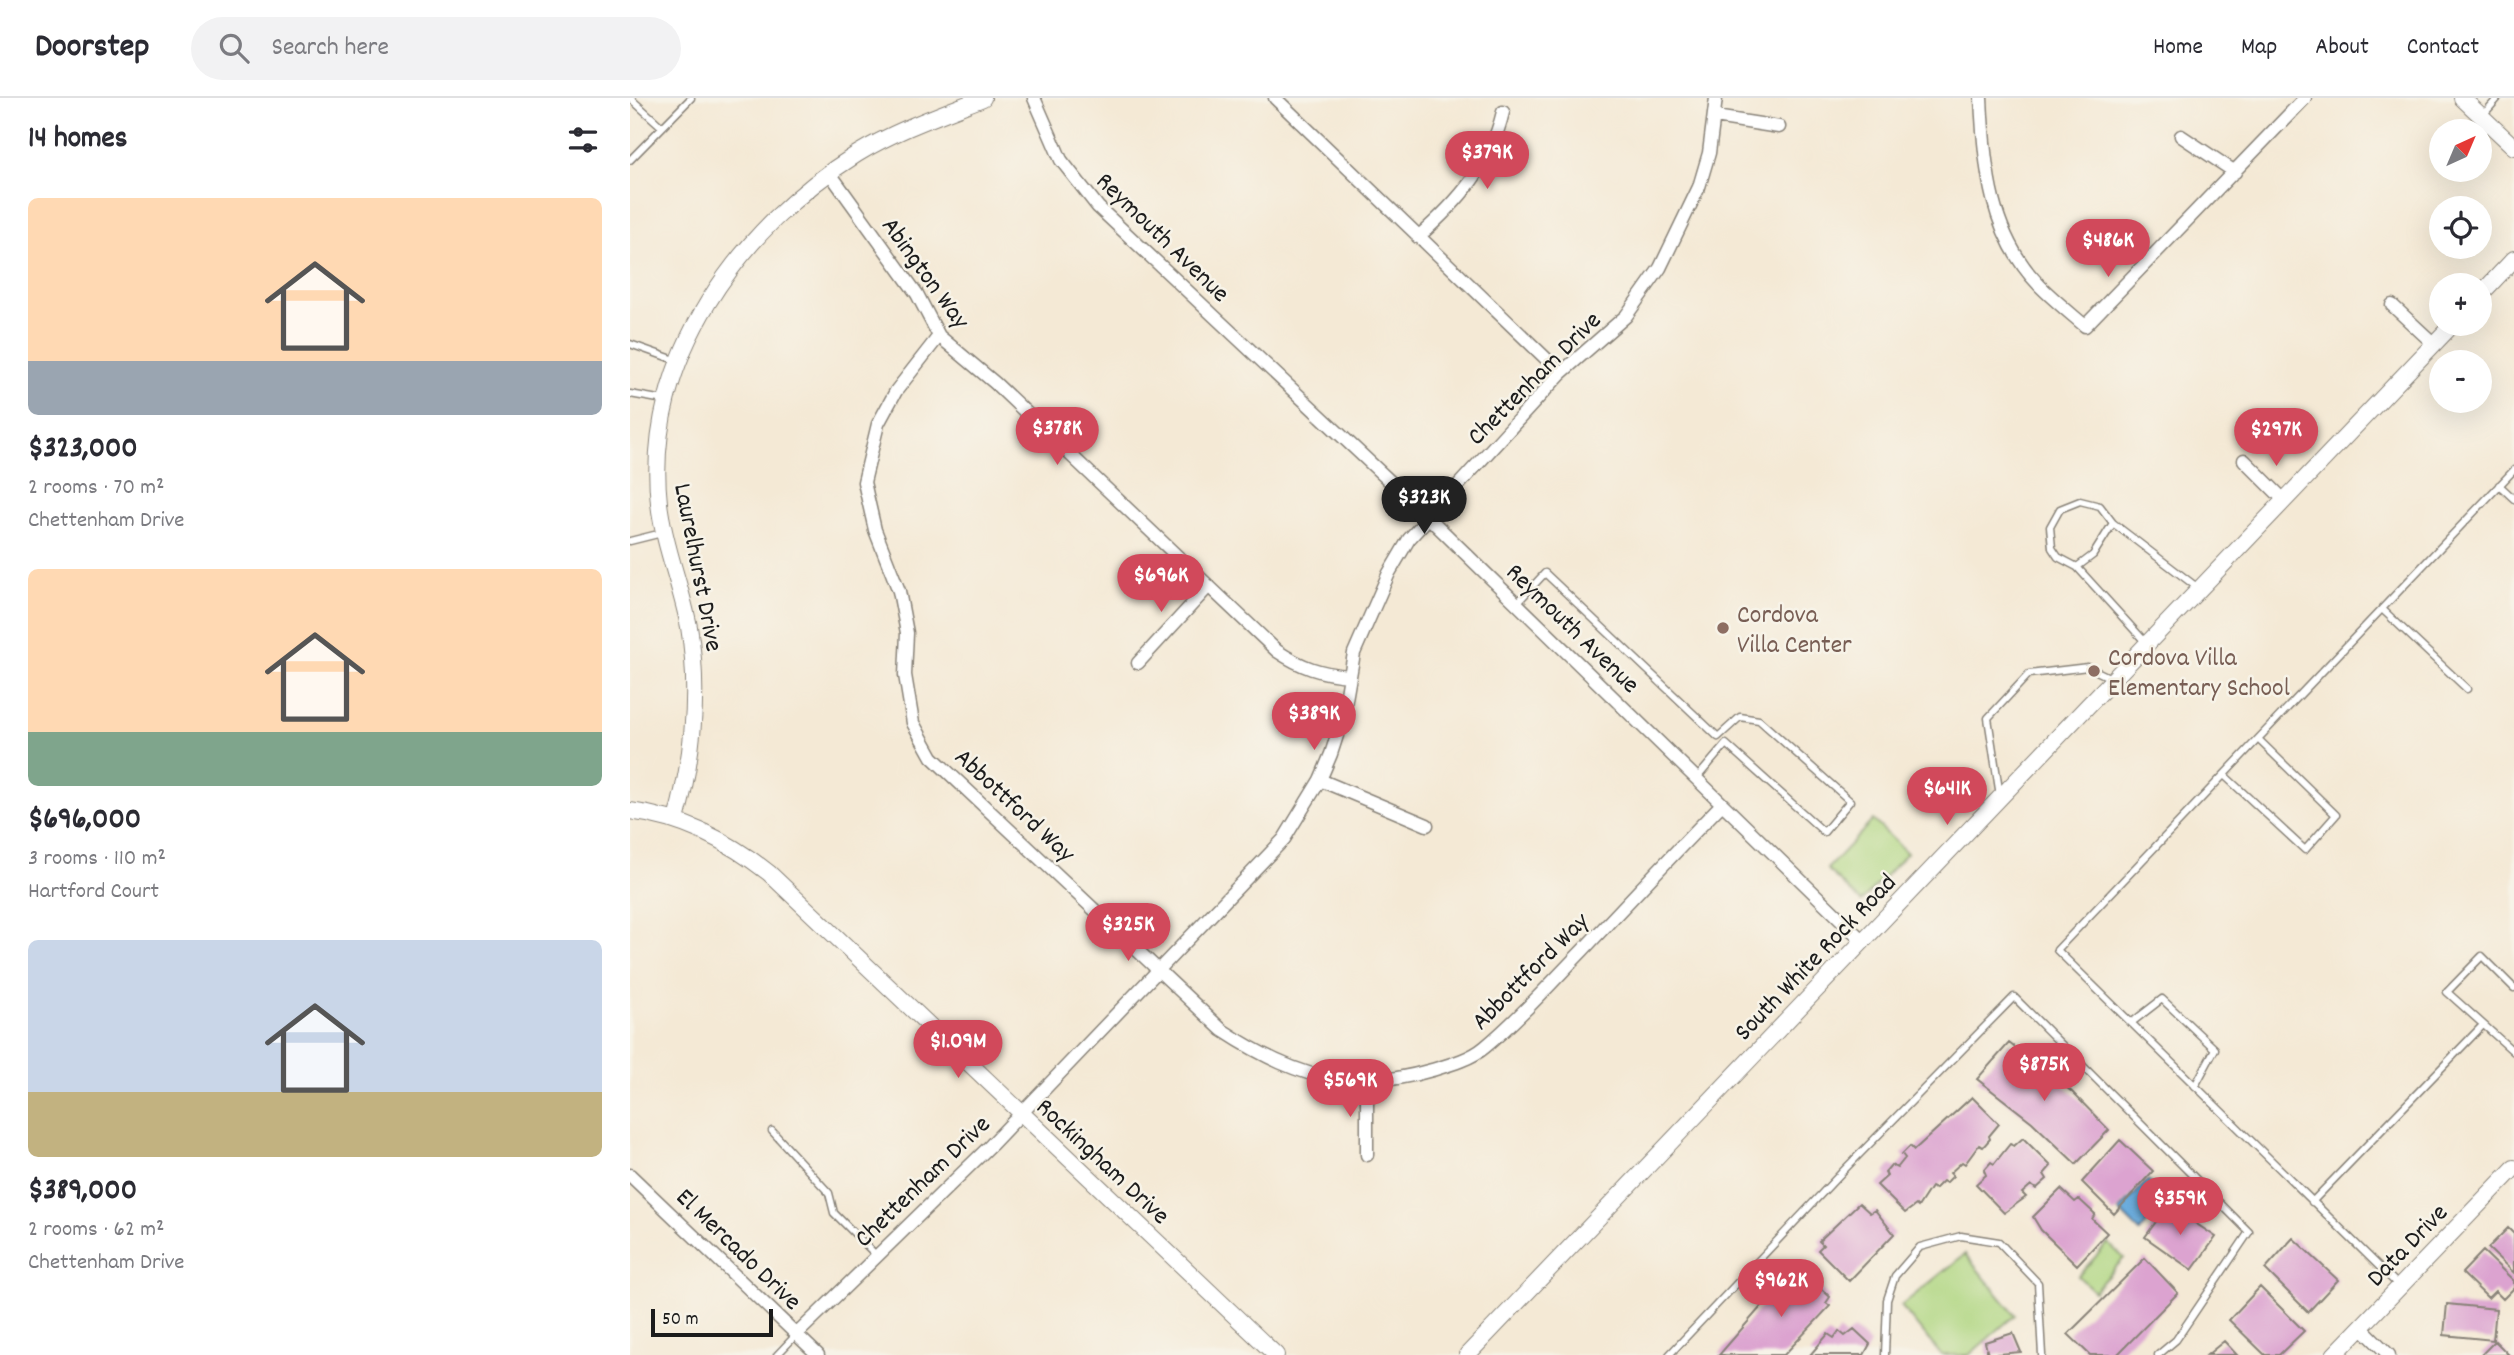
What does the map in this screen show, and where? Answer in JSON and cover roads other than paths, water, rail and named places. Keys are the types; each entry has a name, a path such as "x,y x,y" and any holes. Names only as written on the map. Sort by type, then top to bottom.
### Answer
{"street":[{"name":"Laurelhurst Drive","path":"676,820 691,752 693,666 684,606 664,533 657,462 666,401 678,361 708,304 748,248 797,198 829,173 901,131 982,98"},
{"name":"Reymouth Avenue","path":"1034,98 1061,160 1085,193 1429,518 1863,941"},
{"path":"1275,98 1561,373"},
{"name":"Chettenham Drive","path":"797,1334 1020,1114 1284,839 1320,780 1343,717 1354,653 1389,573 1409,539 1561,373 1626,316 1660,268 1699,187 1716,117 1716,98"},
{"path":"1981,98 1987,181 2007,237 2039,285 2085,326 2305,98"},
{"path":"2462,98 2514,146"},
{"path":"1418,237 1451,208 1476,178 1493,145 1503,112"},
{"path":"1716,117 1779,127"},
{"path":"2181,136 2235,172"},
{"name":"Abington Way","path":"829,173 917,294 939,336 995,383 1277,651 1292,661 1325,674 1350,676"},
{"path":"2492,282 2514,258"},
{"path":"2392,305 2434,344"},
{"name":"Abbottford Way","path":"939,336 896,391 878,424 864,482 875,530 899,591 906,633 905,675 913,723 932,757 1222,1030 1265,1058 1305,1073 1367,1083 1412,1076 1450,1065 1484,1048 1531,1005 1722,804"},
{"name":"South White Rock Road","path":"1467,1355 2442,336"},
{"path":"2244,460 2284,500"},
{"path":"1138,663 1209,587"},
{"path":"1320,780 1427,825"},
{"name":"Rockingham Drive","path":"630,811 676,820 710,834 741,851 769,873 1276,1355"},
{"path":"1367,1083 1367,1155"},
{"name":"Data Drive","path":"2334,1355 2514,1168"},
{"name":"El Mercado Drive","path":"630,1175 818,1355"},
{"path":"2361,1327 2389,1355"}],"lane":[{"path":"630,98 662,127"},
{"path":"630,160 691,98"},
{"path":"2482,116 2498,98"},
{"path":"630,344 678,361"},
{"path":"630,394 666,401"},
{"path":"2399,1287 2057,950 2514,470"},
{"path":"2500,485 2514,499"},
{"path":"2147,644 2077,567 2067,563 2052,548 2050,527 2053,517 2069,503 2091,502 2100,506 2113,523 2199,589"},
{"path":"2077,567 2093,555 2113,523"},
{"path":"630,541 664,533"},
{"path":"1517,603 1545,573 1718,737 1824,832 1850,801 1759,720 1740,717 1718,737"},
{"path":"2382,609 2466,689"},
{"path":"2000,797 1988,718 2029,674 2088,667 2113,679"},
{"path":"2224,775 2305,850 2336,815 2258,739"},
{"path":"1696,779 1726,744"},
{"path":"2514,988 2482,956 2447,992 2514,1052"},
{"path":"1669,1355 1844,1170 2014,997 2249,1232 2176,1340 2158,1355"},
{"path":"2131,1023 2162,999 2215,1049 2195,1086"},
{"path":"2312,1202 2483,1025"},
{"path":"772,1131 829,1193 834,1213 877,1255"},
{"path":"1885,1355 1887,1300 1895,1276 1920,1247 1961,1236 1999,1242 2038,1283 2042,1355"},
{"name":"Chettenham Drive","path":"777,1355 797,1334"}],"water":[{"path":"2148,1180 2167,1199 2140,1232 2119,1211"}],"place":[{"name":"Cordova Villa Center","path":"1723,628"},
{"name":"Cordova Villa Elementary School","path":"2094,671"}]}
